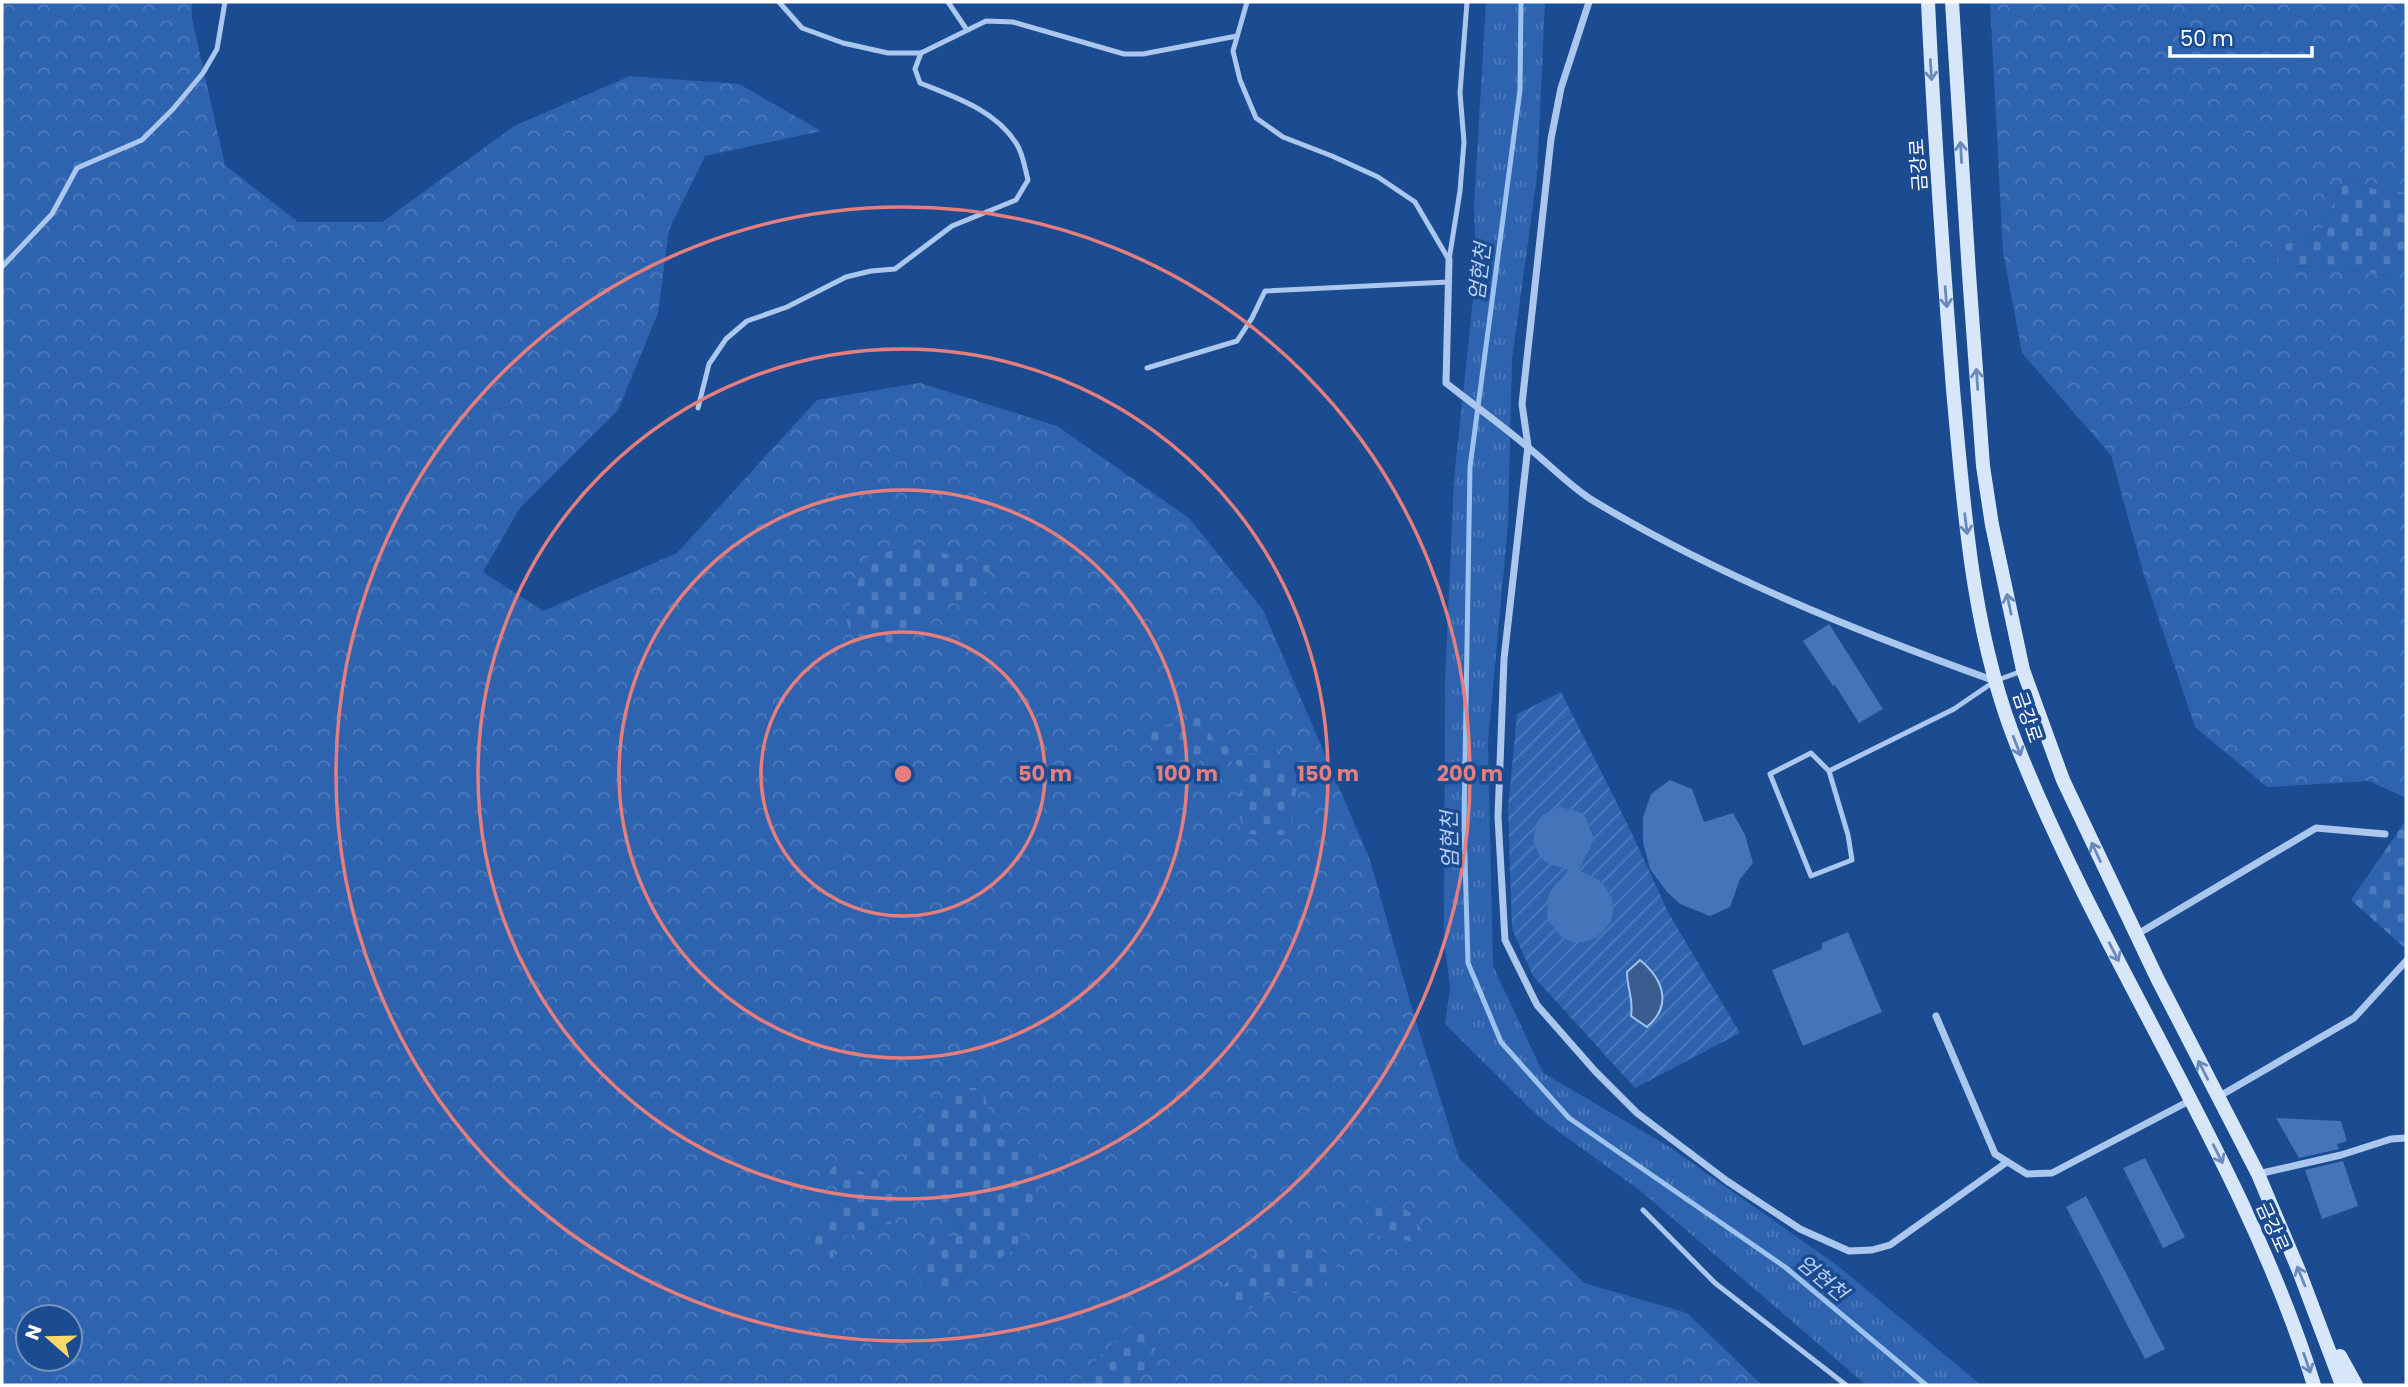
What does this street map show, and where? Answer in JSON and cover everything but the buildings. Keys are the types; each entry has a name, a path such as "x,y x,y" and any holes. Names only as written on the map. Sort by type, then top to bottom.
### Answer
{"main road":[{"name":"금강로","path":"1928,2 1944,280 1962,492 1972,570 1995,681 2017,747 2065,855 2227,1173 2284,1300 2314,1385"},
{"name":"금강로","path":"1952,2 1983,467 1992,525 2023,670 2063,780 2136,935 2258,1174 2342,1385"},
{"path":"2314,1309 2356,1385"}],"street":[{"path":"1589,2 1561,88 1551,139 1522,404 1528,446 1504,659 1498,817 1505,940 1537,1005 1595,1071 1637,1112 1727,1181 1800,1229 1849,1251 1872,1250 1890,1245 2007,1162"},
{"path":"1449,260 1446,383 1528,446 1589,498 1693,556 1892,644 1995,681"},
{"path":"2136,935 2316,828 2385,834"},
{"path":"2217,1098 2354,1018 2406,961"},
{"path":"1936,1016 1995,1154 2027,1174 2052,1173 2191,1100"},
{"path":"2258,1174 2341,1155 2391,1139 2406,1138"}],"lane":[{"path":"2,267 52,214 77,168 142,140 173,109 203,73 217,49 225,2"},
{"path":"779,2 802,28 843,43 888,53 921,53 986,22 1013,22 1124,54 1143,54 1237,36"},
{"path":"786,9 791,2"},
{"path":"948,2 967,30"},
{"path":"1247,2 1234,51 1240,80 1256,118 1283,137 1378,177 1415,202 1449,260"},
{"path":"1449,260 1461,191 1464,142 1460,93 1467,2"},
{"path":"698,408 709,364 726,339 747,321 787,307 846,277 895,269 952,226 1016,200 1028,180 1017,145 995,118 953,96 920,83 915,69 921,53"},
{"path":"1147,369 1237,341 1265,291 1448,282"},
{"path":"1829,771 1954,709 1995,681 2023,670"},
{"path":"1811,753 1829,771 1848,835 1852,860 1811,876 1770,774 1811,753"},
{"path":"1643,1210 1715,1283 1844,1384"},
{"path":"1835,1385 1844,1384"}],"green space":[{"path":"2,2 192,2 192,19 225,165 298,222 382,222 514,126 630,76 739,84 821,131 705,156 669,230 658,313 618,410 520,508 483,572 543,611 677,553 817,400 920,383 1057,426 1189,518 1263,610 1370,860 1413,1012 1459,1158 1584,1283 1687,1313 1762,1385 1136,1385 1159,1342 1100,1356 1075,1385 2,1385","holes":["838,1163 894,1223 860,1231 839,1240 831,1261 830,1210 850,1194 823,1177","1035,1195 967,1275 946,1290 963,1237 956,1212 936,1202","1340,1261 1317,1292 1266,1295"]},
{"path":"1486,2 1545,2 1537,176 1512,359 1508,524 1488,742 1493,966 1543,1073 1668,1146 1838,1266 1981,1385 1866,1385 1642,1192 1540,1118 1445,1024 1450,988 1444,939 1445,680 1454,480 1476,271 1474,206"},
{"path":"1990,2 2406,2 2406,193 2375,189 2345,179 2321,231 2307,240 2281,245 2285,267 2317,266 2387,275 2406,263 2406,798 2369,781 2267,787 2195,727 2143,572 2111,455 2022,353 2003,252"},
{"path":"2345,179 2375,189 2406,193 2406,263 2387,275 2317,266 2285,267 2277,260 2281,245 2307,240 2321,231"},
{"path":"914,545 990,566 986,593 965,609 948,600 920,613 902,641 879,650 850,630 845,617 867,557"},
{"path":"1561,692 1669,914 1740,1033 1635,1088 1533,976 1512,929 1508,808 1517,714"},
{"path":"1199,717 1216,743 1260,756 1277,747 1297,785 1292,823 1286,835 1243,834 1237,799 1251,772 1216,753 1167,777 1144,731"},
{"path":"2406,820 2406,949 2351,900"},
{"path":"961,1088 983,1088 994,1136 1040,1154 1035,1195 1016,1249 967,1275 946,1290 923,1293 916,1267 933,1236 963,1236 956,1212 925,1196 899,1174 920,1115"},
{"path":"837,1163 876,1177 895,1197 894,1223 860,1231 839,1240 831,1262 808,1237 830,1210 850,1194 823,1177"},
{"path":"1370,1197 1386,1199 1413,1214 1422,1232 1417,1242 1375,1236 1360,1211"},
{"path":"1309,1243 1340,1261 1318,1292 1266,1295 1244,1314 1217,1292 1261,1249"},
{"path":"1145,1312 1159,1342 1136,1385 1075,1385 1100,1356"}],"shaded area":[{"path":"1640,960 1654,975 1662,992 1660,1010 1647,1027 1631,1016 1627,972"}],"waterway":[{"name":"엄현천","path":"1521,2 1520,90 1470,467 1464,824 1468,963 1501,1042 1569,1118 1785,1267 1926,1385"}]}
